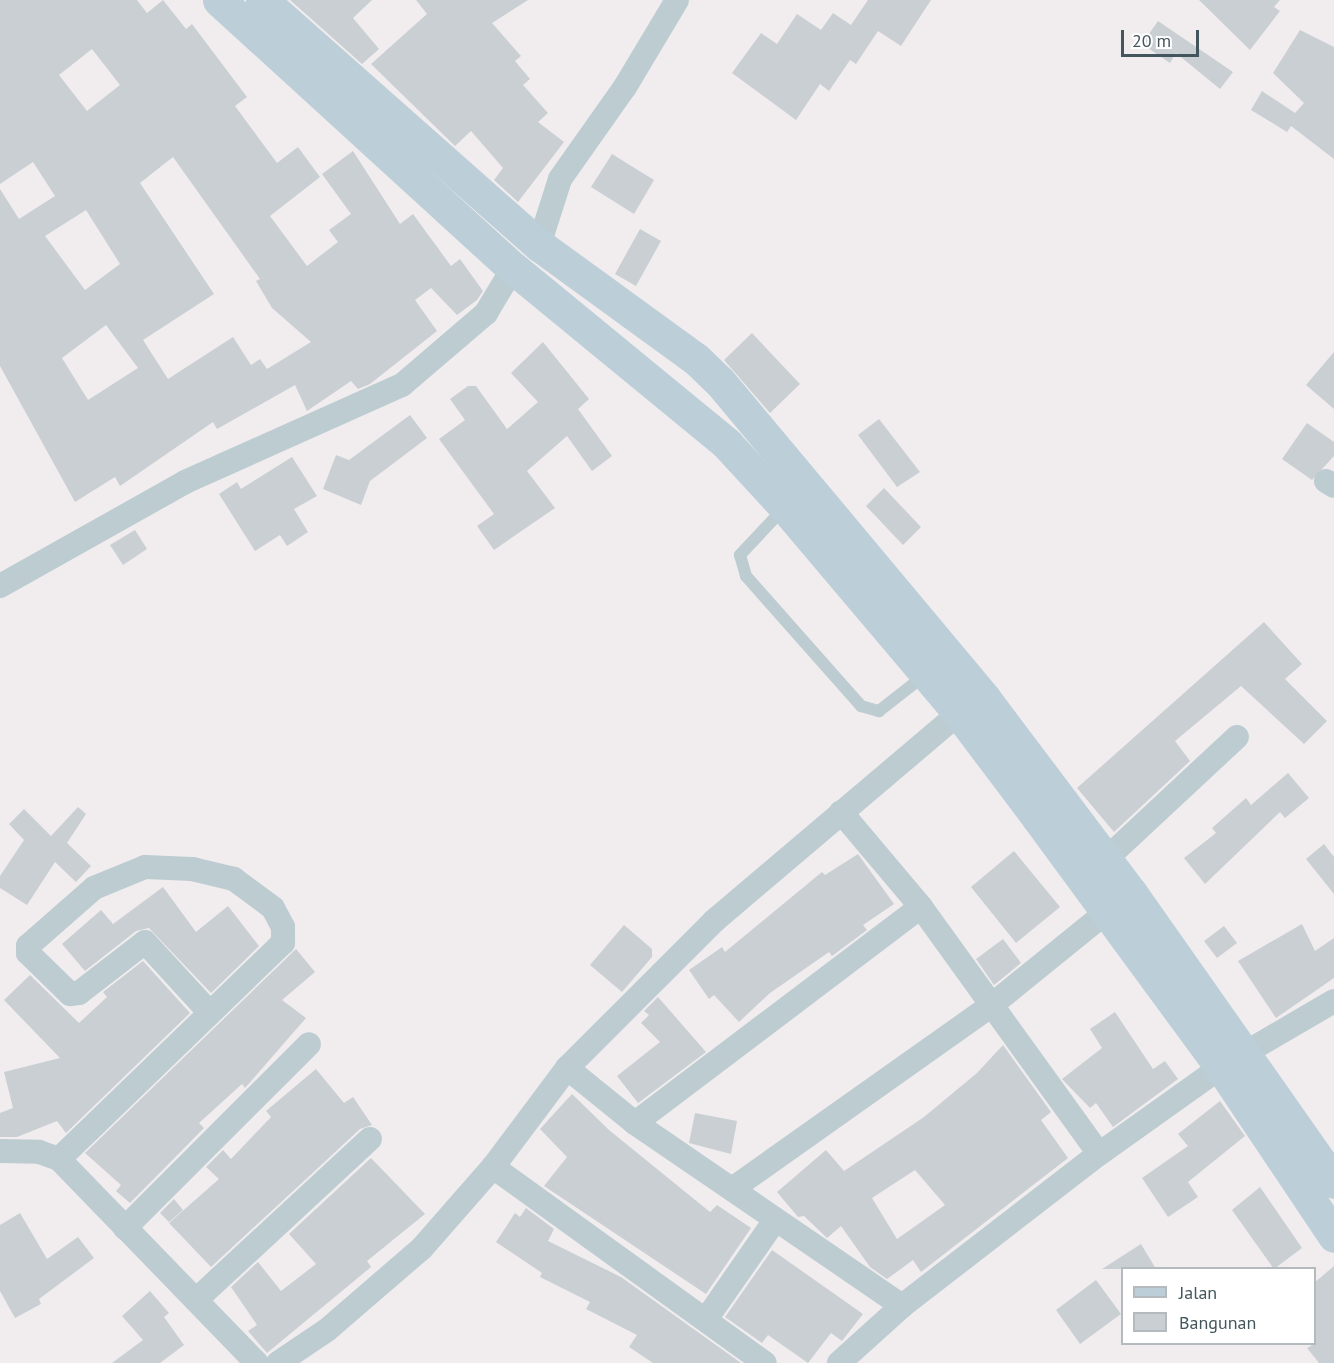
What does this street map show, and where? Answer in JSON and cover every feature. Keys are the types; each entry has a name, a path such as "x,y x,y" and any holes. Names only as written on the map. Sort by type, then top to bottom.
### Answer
{"main road":[{"path":"219,0 513,268 625,356 727,444 794,518 1119,902 1232,1060 1334,1182"},
{"path":"262,0 539,245 696,359 825,503 984,698 1106,859 1119,902"},
{"path":"794,518 825,503"},
{"path":"1232,1060 1334,1236"}],"street":[{"path":"539,245 560,179 625,87 677,0"},
{"path":"0,586 185,482 402,385 486,313 513,268"},
{"path":"278,1363 392,1277 493,1167 567,1068 714,921 959,713"},
{"path":"1106,859 1237,737"},
{"path":"841,812 921,907 1099,1154"},
{"path":"59,1158 283,943 283,927 273,908 234,879 192,869 145,867 94,888 28,946 28,953 70,993 79,993 145,942 210,1013"},
{"path":"732,1189 993,1004 1119,902"},
{"path":"634,1123 921,907"},
{"path":"839,1363 902,1306 1099,1154 1232,1060 1334,1001"},
{"path":"125,1228 309,1044"},
{"path":"567,1068 634,1123 902,1306"},
{"path":"196,1300 370,1139"},
{"path":"0,1151 39,1152 59,1158 257,1363"},
{"path":"493,1167 707,1318 765,1363"},
{"path":"707,1318 776,1220"}],"lane":[{"path":"794,518 740,555 746,576 861,706 879,711 926,674"}],"building":[{"path":"0,0 137,0 147,13 163,0 186,29 192,24 247,97 235,106 277,163 298,147 320,177 270,216 307,266 338,242 329,230 351,214 322,174 353,151 400,224 413,214 451,266 460,259 483,291 477,300 457,315 431,288 415,300 437,331 370,384 358,389 351,381 307,411 295,385 217,429 213,422 120,486 115,477 75,502 0,366 0,189 19,219 55,196 33,162 0,184","holes":["92,49 120,85 87,111 59,75","173,157 260,279 256,281 272,308 311,342 267,369 260,359 251,365 233,337 168,379 143,340 214,294 140,183","86,210 120,264 85,290 45,236","106,325 138,368 88,400 62,358"]},
{"path":"290,0 372,0 353,18 379,49 362,64"},
{"path":"416,0 528,0 492,23 521,56 515,61 530,79 523,85 548,113 538,122 564,142 518,202 494,180 503,168 471,131 455,146 371,64 427,14"},
{"path":"868,0 931,0 901,46 878,31 856,64 850,60 829,91 820,84 796,120 732,73 761,33 777,44 797,14 821,30 833,13 851,25"},
{"path":"1199,0 1280,0 1274,7 1280,11 1250,50"},
{"path":"1158,21 1233,72 1220,89 1176,53 1170,63 1142,44"},
{"path":"1300,30 1334,47 1334,159 1291,126 1287,132 1251,110 1262,91 1295,113 1304,103 1273,73"},
{"path":"612,154 654,180 634,214 591,187"},
{"path":"640,229 661,241 636,286 615,274"},
{"path":"752,333 800,384 770,413 724,360"},
{"path":"543,342 589,399 578,409 612,456 592,471 567,436 527,471 555,508 494,550 477,526 494,514 439,439 465,420 450,399 468,386 476,386 507,429 538,402 511,373"},
{"path":"1334,352 1334,409 1306,385"},
{"path":"410,415 427,438 370,481 361,505 323,489 336,455 349,460"},
{"path":"879,419 920,472 897,487 858,435"},
{"path":"1307,423 1334,442 1334,456 1312,480 1282,459"},
{"path":"292,457 317,496 294,509 308,532 287,546 280,535 255,551 219,494 237,482 241,489"},
{"path":"884,488 921,527 903,545 866,506"},
{"path":"135,530 147,549 123,565 110,545"},
{"path":"1264,622 1302,664 1285,679 1327,721 1304,744 1241,686 1175,741 1190,761 1114,832 1077,788"},
{"path":"1288,773 1309,798 1285,818 1280,812 1205,884 1184,858 1216,833 1212,828 1246,798 1251,805"},
{"path":"78,807 86,814 67,843 91,866 76,882 55,862 27,905 0,888 0,876 24,840 9,824 24,809 51,836"},
{"path":"1324,844 1334,857 1334,894 1306,859"},
{"path":"1014,851 1060,907 1016,943 971,887"},
{"path":"858,854 894,904 863,925 867,930 832,956 829,952 770,993 739,1022 714,995 709,999 689,970 722,947 725,952 822,872 825,875"},
{"path":"163,887 196,932 228,906 259,946 211,993 149,928 136,931 85,971 62,944 101,910 113,924"},
{"path":"1302,924 1315,951 1334,938 1334,978 1276,1018 1238,961"},
{"path":"624,925 652,949 652,957 622,992 590,965"},
{"path":"1224,926 1237,943 1217,958 1204,941"},
{"path":"1003,939 1021,963 994,985 976,959"},
{"path":"296,949 315,972 282,1000 306,1018 245,1088 242,1084 199,1123 204,1128 130,1203 116,1191 121,1185 85,1153"},
{"path":"143,961 190,1013 66,1133 57,1121 17,1137 0,1137 0,1113 13,1108 4,1072 60,1058 4,1000 30,975 79,1023 107,997 103,992"},
{"path":"658,997 706,1052 638,1103 617,1076 660,1042 641,1023 649,1015 644,1011"},
{"path":"1115,1012 1153,1069 1165,1061 1178,1079 1113,1127 1096,1103 1090,1108 1062,1079 1102,1048 1090,1029"},
{"path":"1003,1045 1051,1112 1041,1120 1068,1158 921,1272 913,1260 887,1279 870,1267 841,1226 827,1238 804,1216 798,1217 777,1192 826,1150 844,1171 924,1117 977,1073","holes":["915,1170 945,1205 897,1239 872,1198"]},
{"path":"316,1069 344,1103 353,1097 372,1125 360,1129 211,1267 169,1223 219,1179 206,1167 223,1150 231,1159 271,1117 266,1111"},
{"path":"572,1094 609,1130 710,1212 717,1205 751,1228 706,1294 544,1186 567,1157 540,1129"},
{"path":"1220,1101 1245,1136 1188,1182 1198,1197 1168,1217 1142,1178 1188,1146 1178,1134"},
{"path":"695,1113 737,1121 731,1154 689,1143"},
{"path":"371,1158 425,1214 367,1261 371,1267 267,1353 248,1331 257,1325 231,1287 258,1262 281,1291 316,1264 289,1234"},
{"path":"1260,1187 1302,1248 1277,1267 1273,1267 1232,1210"},
{"path":"174,1199 183,1210 169,1222 160,1213"},
{"path":"526,1208 554,1229 548,1241 621,1277 741,1363 653,1363 629,1347 637,1335 586,1309 590,1302 540,1277 542,1273 496,1242 515,1213 520,1217"},
{"path":"20,1213 47,1259 78,1237 94,1258 39,1299 41,1304 15,1318 0,1291 0,1225"},
{"path":"1141,1244 1155,1267 1121,1267 1121,1269 1102,1269"},
{"path":"772,1250 863,1314 842,1341 831,1333 808,1363 768,1335 762,1343 725,1317"},
{"path":"1334,1266 1334,1363 1319,1363 1307,1348 1316,1345 1316,1281"},
{"path":"1096,1280 1121,1314 1080,1344 1056,1310"},
{"path":"150,1291 169,1313 164,1317 184,1345 160,1363 112,1363 143,1340 122,1316"}]}
